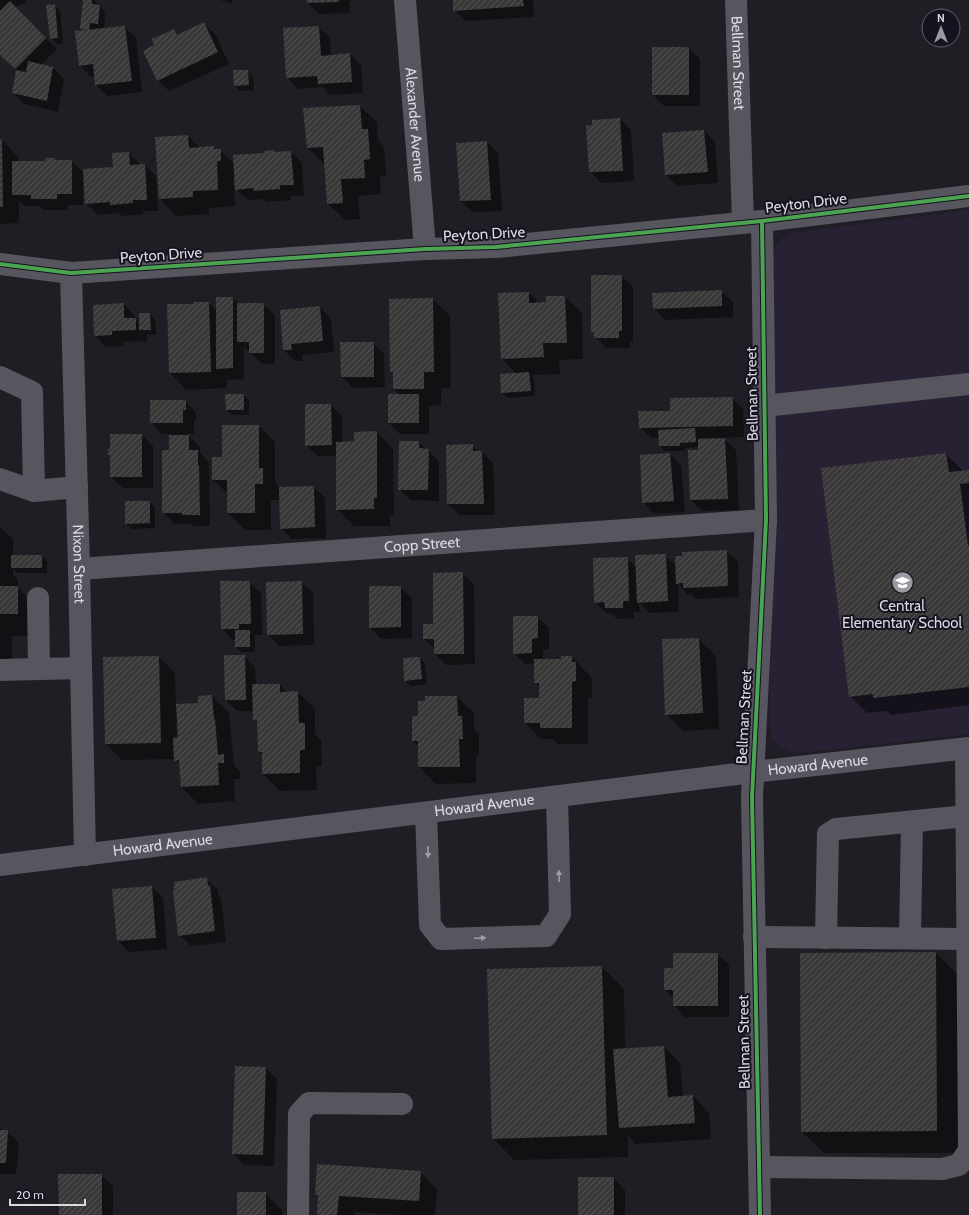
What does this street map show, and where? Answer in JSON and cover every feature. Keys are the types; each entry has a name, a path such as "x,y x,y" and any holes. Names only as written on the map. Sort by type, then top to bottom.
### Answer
{"main road":[{"name":"Howard Avenue","path":"0,865 85,856 753,772 967,749"}],"street":[{"name":"Alexander Avenue","path":"405,0 425,249"},
{"name":"Bellman Street","path":"736,0 753,222 764,406 766,520 752,797 760,1215"},
{"name":"Peyton Drive","path":"0,264 71,273 425,249 496,247 753,222 969,196"},
{"name":"Nixon Street","path":"71,273 85,856"},
{"path":"0,377 32,392 34,491"},
{"path":"764,406 969,384"},
{"path":"0,479 34,491 77,487"},
{"name":"Copp Street","path":"79,569 766,520"},
{"path":"38,598 39,669"},
{"path":"0,670 81,668"},
{"path":"759,1167 942,1169 959,1164 969,1150 966,816 967,749"},
{"path":"426,813 430,925 441,939 546,936 560,914 557,797"},
{"path":"826,938 828,834 836,829 966,816"},
{"path":"910,938 912,822"},
{"path":"754,937 967,938"},
{"path":"298,1215 299,1114 309,1103 402,1104"}],"shaded area":[{"path":"969,210 969,734 809,752 792,752 780,747 772,739 770,723 770,262 774,247 782,238 792,233"}],"building":[{"path":"83,0 92,0 92,4 100,5 98,24 90,23 89,30 80,29"},
{"path":"306,0 339,0 339,2 307,3"},
{"path":"453,0 523,0 524,6 453,11"},
{"path":"10,1 46,38 15,69 0,55 0,11"},
{"path":"55,4 58,38 50,39 46,5"},
{"path":"204,22 218,52 157,81 143,51 154,45 152,39 174,29 177,35"},
{"path":"125,26 132,81 95,85 93,64 79,66 75,31"},
{"path":"319,26 321,56 350,53 352,82 318,84 317,76 286,78 283,28"},
{"path":"652,47 689,47 689,95 652,95"},
{"path":"28,61 53,67 47,101 12,93 16,70 26,72"},
{"path":"233,70 248,70 249,85 234,86"},
{"path":"360,105 362,129 368,129 370,159 364,160 365,178 341,179 343,203 327,204 323,147 307,148 303,108"},
{"path":"620,118 623,171 589,172 586,126 592,125 592,120"},
{"path":"704,130 708,172 665,175 662,133"},
{"path":"188,135 189,148 214,146 214,149 221,149 221,161 217,161 218,190 193,191 193,197 159,199 155,137"},
{"path":"0,139 2,139 3,207 0,207"},
{"path":"487,141 491,200 460,201 456,143"},
{"path":"274,150 275,152 291,151 294,185 280,185 280,189 254,191 253,188 235,190 233,155 264,153 264,151"},
{"path":"129,152 130,165 145,164 147,200 133,200 133,203 110,205 110,202 85,204 83,169 113,167 112,153"},
{"path":"45,158 55,158 55,160 72,160 72,194 57,194 57,199 31,199 31,195 12,195 12,161 45,161"},
{"path":"591,275 622,275 622,331 619,331 619,338 594,338 594,332 591,332"},
{"path":"722,290 722,306 653,309 652,293"},
{"path":"529,292 529,303 546,302 546,296 565,296 567,343 543,343 544,357 501,359 498,293"},
{"path":"216,297 233,297 233,368 216,369"},
{"path":"433,298 434,372 424,372 424,389 393,389 393,372 390,372 389,299"},
{"path":"194,302 209,302 211,372 169,373 167,304 194,304"},
{"path":"124,303 124,318 136,318 136,330 112,331 112,335 94,336 93,305"},
{"path":"237,303 264,303 264,353 249,353 249,342 237,342"},
{"path":"320,306 323,341 291,344 292,350 283,350 280,310"},
{"path":"139,313 150,313 151,330 139,330"},
{"path":"340,342 374,342 374,377 341,377"},
{"path":"529,372 531,391 501,393 500,374"},
{"path":"225,394 244,394 244,410 226,410"},
{"path":"388,394 419,394 419,423 388,423"},
{"path":"733,397 733,426 639,428 638,411 670,411 670,398"},
{"path":"150,400 186,400 186,410 183,410 183,423 150,423"},
{"path":"305,404 331,404 332,445 305,446"},
{"path":"222,425 259,425 259,468 263,468 263,484 255,484 255,513 227,513 227,480 212,480 212,457 222,457"},
{"path":"695,428 696,442 680,443 680,446 659,446 658,430"},
{"path":"377,431 377,498 374,498 374,509 336,510 336,442 354,441 354,432"},
{"path":"110,434 142,434 142,477 110,477 110,455 108,455 108,449 110,449"},
{"path":"169,435 189,435 189,450 198,450 200,515 162,513 162,450 169,450"},
{"path":"725,438 728,499 690,500 688,450 698,450 698,439"},
{"path":"399,441 419,441 419,448 429,449 428,490 398,490"},
{"path":"473,444 473,451 482,451 484,504 447,504 446,445"},
{"path":"670,453 674,501 642,503 640,455"},
{"path":"946,453 949,472 969,470 969,483 960,484 969,545 969,687 873,698 873,694 849,697 821,468"},
{"path":"314,486 315,527 280,529 279,487"},
{"path":"125,501 150,501 150,523 125,524"},
{"path":"727,550 728,586 683,588 683,583 676,584 675,556 682,556 682,552"},
{"path":"666,554 668,601 637,603 635,555"},
{"path":"11,555 42,555 42,568 11,568"},
{"path":"628,557 629,601 623,601 623,608 605,608 604,602 594,603 593,558"},
{"path":"463,572 464,654 434,654 434,639 423,639 423,624 433,624 433,573"},
{"path":"220,581 250,581 251,624 239,624 239,629 221,629"},
{"path":"302,581 303,634 267,635 266,582"},
{"path":"0,586 18,586 18,614 0,614"},
{"path":"369,586 401,586 401,627 369,628"},
{"path":"513,616 538,616 538,638 532,639 532,653 513,654"},
{"path":"235,630 250,630 250,647 235,647"},
{"path":"699,638 703,713 665,715 662,639"},
{"path":"224,655 245,655 246,700 225,700"},
{"path":"159,656 161,743 105,744 103,657"},
{"path":"561,656 572,656 572,662 576,662 576,681 572,682 572,728 540,728 540,723 524,723 524,698 539,698 539,683 534,683 534,659 561,659"},
{"path":"420,657 422,679 404,681 403,658"},
{"path":"252,684 280,684 280,692 298,691 299,723 305,723 305,750 300,750 300,773 262,774 262,752 258,752 257,720 253,720"},
{"path":"212,695 218,755 224,754 224,763 218,763 219,785 181,787 179,760 174,761 173,738 178,737 176,704 198,703 198,696"},
{"path":"425,696 457,696 458,716 462,716 463,739 459,739 460,767 418,767 418,741 412,741 412,716 418,716 418,701 425,701"},
{"path":"207,877 208,886 210,885 215,931 178,936 173,890 174,882"},
{"path":"152,886 156,938 117,941 112,889"},
{"path":"936,952 937,1131 801,1132 800,953"},
{"path":"673,953 718,953 718,1006 673,1006 673,990 664,990 664,968 673,968"},
{"path":"602,966 607,1135 492,1139 487,969"},
{"path":"664,1046 668,1097 693,1095 695,1123 619,1128 613,1049"},
{"path":"235,1066 266,1067 263,1155 232,1154"},
{"path":"0,1130 8,1130 6,1163 0,1163"},
{"path":"317,1164 421,1171 419,1201 339,1196 337,1215 317,1215 318,1195 315,1195"},
{"path":"58,1174 102,1174 102,1215 59,1215"},
{"path":"578,1177 614,1177 614,1215 578,1215"},
{"path":"237,1192 266,1192 266,1215 237,1215"}],"cycle path":[{"path":"0,264 71,273 425,249 496,247 762,221 969,196"},
{"path":"760,1215 752,797 766,520 762,221"}],"place":[{"name":"Central Elementary School","path":"902,583"}]}
